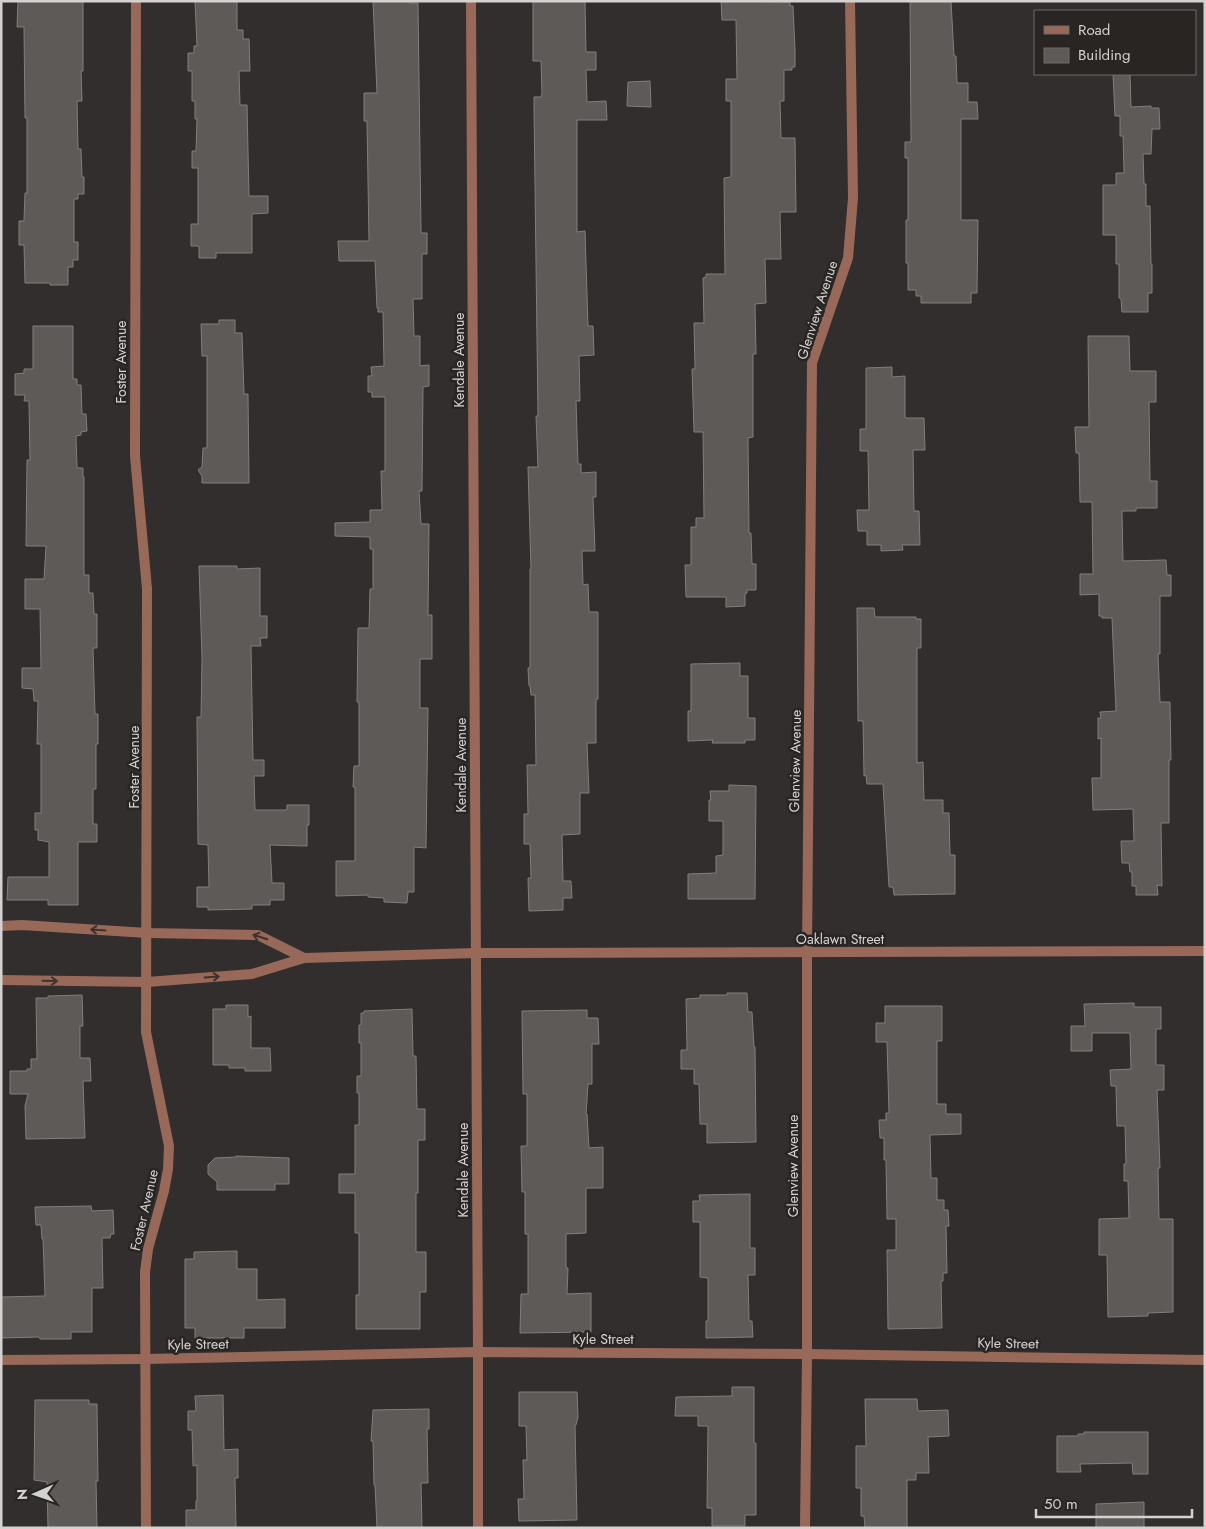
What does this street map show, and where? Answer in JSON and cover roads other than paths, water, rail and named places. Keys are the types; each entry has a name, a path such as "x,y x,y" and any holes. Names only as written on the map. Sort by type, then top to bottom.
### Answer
{"street":[{"name":"Foster Avenue","path":"136,1 135,456 147,589 146,1032 169,1146 168,1169 164,1191 148,1249 145,1272 146,1528"},
{"name":"Kendale Avenue","path":"471,1 478,1528"},
{"name":"Glenview Avenue","path":"805,1528 812,363 848,258 853,198 850,1"},
{"path":"1,926 22,924 147,933 258,934 304,958"},
{"name":"Oaklawn Street","path":"304,958 476,953 1205,951"},
{"path":"1,980 147,982 252,974 304,958"},
{"name":"Kyle Street","path":"1,1360 478,1352 807,1354 1205,1360"}]}
